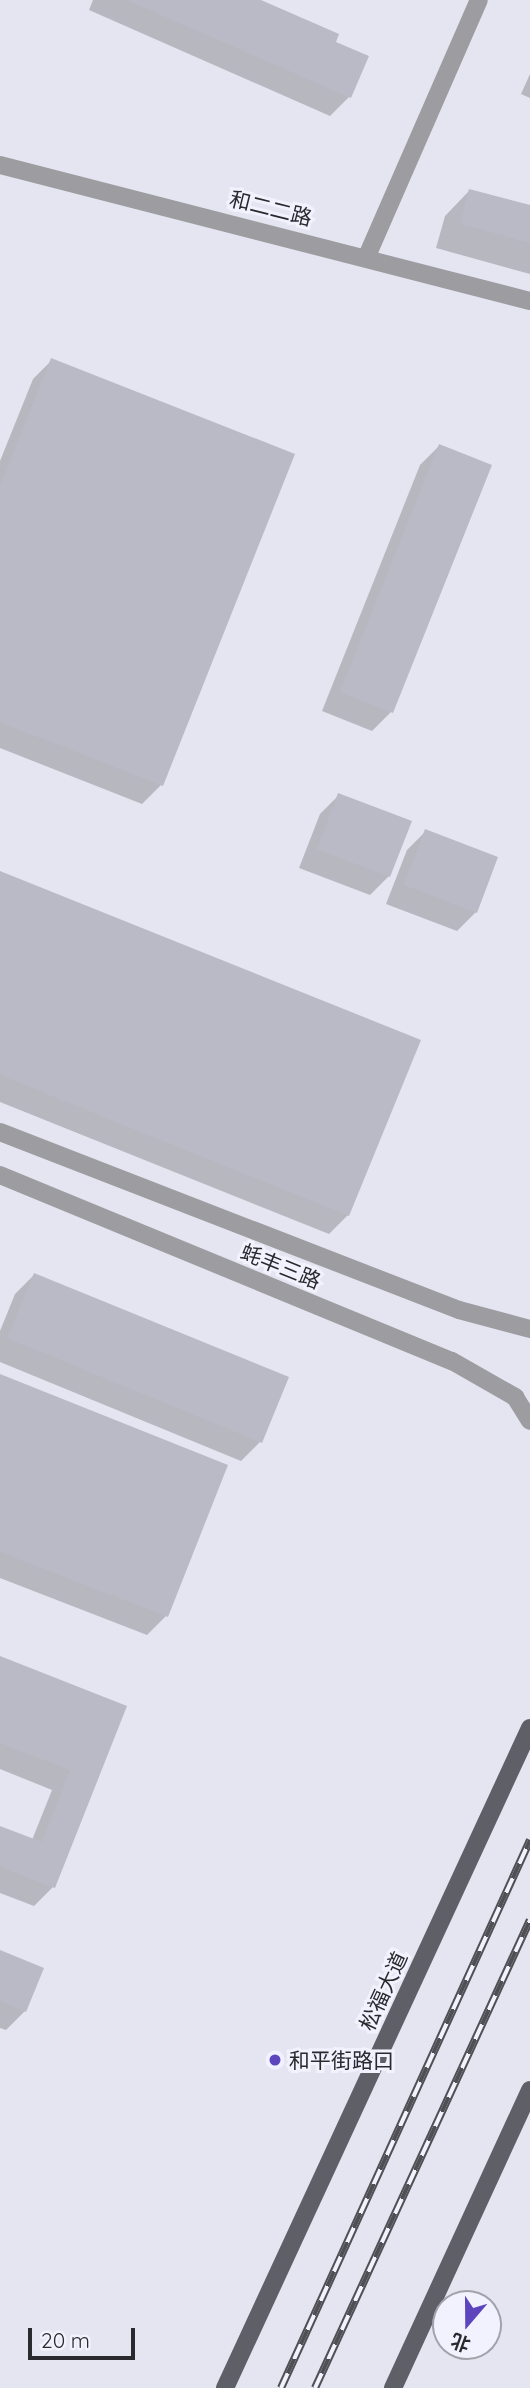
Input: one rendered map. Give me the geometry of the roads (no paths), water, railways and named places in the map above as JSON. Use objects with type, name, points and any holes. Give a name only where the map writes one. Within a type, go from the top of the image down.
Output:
[{"type":"main road","name":"松福大道","points":[[225,2388],[530,1728]]},
{"type":"main road","points":[[393,2388],[530,2090]]},
{"type":"street","points":[[367,256],[479,0]]},
{"type":"street","name":"和二二路","points":[[0,164],[367,256],[530,301]]},
{"type":"street","name":"蚝丰三路","points":[[0,1132],[459,1310],[530,1329]]},
{"type":"street","name":"蚝丰三路","points":[[0,1175],[452,1361],[515,1397],[530,1420]]},
{"type":"railway","points":[[281,2388],[530,1840]]},
{"type":"railway","points":[[315,2388],[530,1920]]},
{"type":"place","name":"和平街路口","points":[[275,2060]]}]
